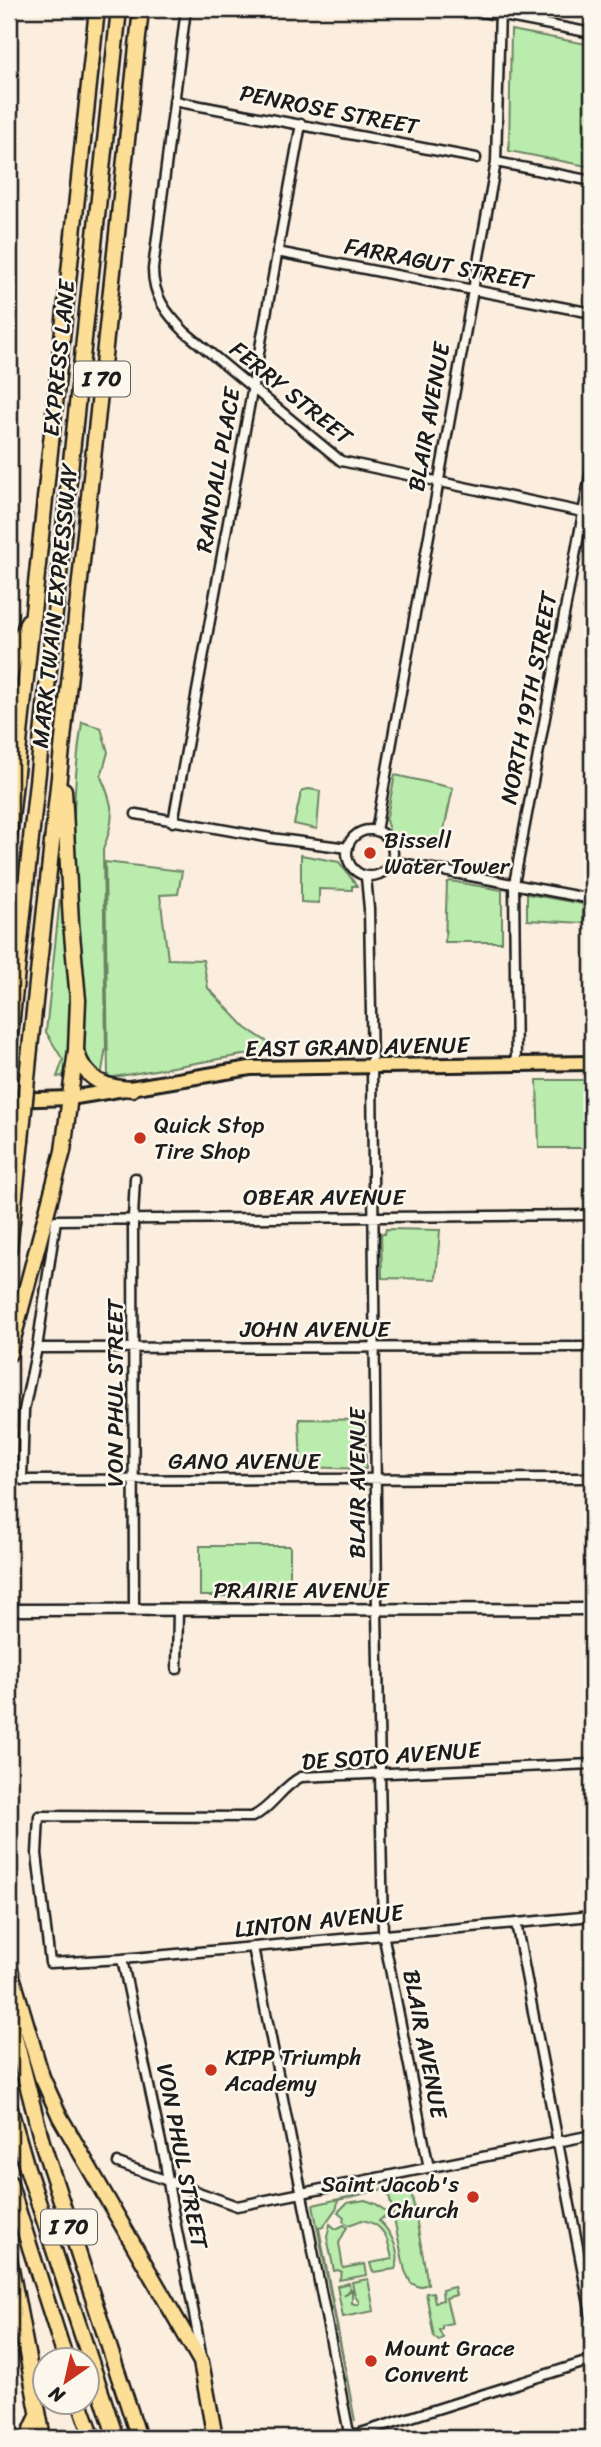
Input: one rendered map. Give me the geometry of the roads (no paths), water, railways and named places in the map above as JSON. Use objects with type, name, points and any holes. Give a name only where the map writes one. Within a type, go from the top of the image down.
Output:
[{"type":"highway","name":"MARK TWAIN EXPRESSWAY","points":[[9,838],[97,9]]},
{"type":"highway","name":"EXPRESS LANE","points":[[9,1046],[119,9]]},
{"type":"highway","name":"MARK TWAIN EXPRESSWAY","points":[[9,1249],[141,9]]},
{"type":"highway","points":[[9,679],[17,646],[33,610]]},
{"type":"highway","points":[[9,1354],[58,1174],[76,1050],[78,1000],[62,749]]},
{"type":"highway","points":[[76,1050],[85,1070],[94,1079],[106,1085],[132,1089]]},
{"type":"highway","points":[[9,1966],[42,2077],[60,2117],[201,2361],[215,2438]]},
{"type":"highway","name":"I 70","points":[[9,2014],[42,2142],[139,2438]]},
{"type":"highway","points":[[9,2106],[116,2438]]},
{"type":"highway","name":"I 70","points":[[9,2182],[62,2346]]},
{"type":"highway","points":[[9,2258],[37,2418],[43,2438]]},
{"type":"highway","points":[[85,2416],[93,2438]]},
{"type":"highway","points":[[28,2438],[37,2418]]},
{"type":"main road","name":"EAST GRAND AVENUE","points":[[9,1100],[70,1098],[250,1068],[589,1065]]},
{"type":"street","points":[[174,101],[186,9]]},
{"type":"street","points":[[466,9],[500,12],[592,33]]},
{"type":"street","name":"BLAIR AVENUE","points":[[376,831],[496,162],[500,12]]},
{"type":"street","name":"PENROSE STREET","points":[[174,101],[476,158]]},
{"type":"street","name":"FERRY STREET","points":[[174,101],[153,269],[155,293],[168,314],[185,332],[341,461],[588,514]]},
{"type":"street","name":"RANDALL PLACE","points":[[173,822],[300,124]]},
{"type":"street","points":[[496,162],[592,181]]},
{"type":"street","name":"FARRAGUT STREET","points":[[277,252],[592,313]]},
{"type":"street","name":"NORTH 19TH STREET","points":[[516,1066],[514,884],[588,514],[592,465]]},
{"type":"street","points":[[136,814],[348,848],[358,834],[363,831],[376,831],[390,842],[391,861],[382,872],[366,877]]},
{"type":"street","name":"BLAIR AVENUE","points":[[348,848],[350,864],[366,877],[369,909],[383,1933],[429,2168]]},
{"type":"street","points":[[391,861],[592,899]]},
{"type":"street","name":"VON PHUL STREET","points":[[134,1609],[135,1178]]},
{"type":"street","name":"OBEAR AVENUE","points":[[37,1348],[56,1220],[592,1215]]},
{"type":"street","name":"JOHN AVENUE","points":[[37,1348],[592,1347]]},
{"type":"street","name":"GANO AVENUE","points":[[37,1348],[24,1410],[22,1480],[592,1478]]},
{"type":"street","points":[[177,1669],[178,1609]]},
{"type":"street","name":"PRAIRIE AVENUE","points":[[9,1610],[592,1609]]},
{"type":"street","name":"DE SOTO AVENUE","points":[[50,1963],[37,1854],[39,1816],[252,1818],[261,1813],[290,1782],[301,1777],[592,1764]]},
{"type":"street","name":"LINTON AVENUE","points":[[50,1963],[122,1959],[383,1933],[592,1916]]},
{"type":"street","points":[[516,1923],[592,2320]]},
{"type":"street","points":[[253,1947],[349,2438],[592,2360]]},
{"type":"street","name":"VON PHUL STREET","points":[[122,1959],[195,2314],[201,2361]]},
{"type":"street","points":[[118,2163],[237,2206],[592,2135]]},
{"type":"place","name":"Bissell Water Tower","points":[[370,853]]},
{"type":"place","name":"Quick Stop Tire Shop","points":[[140,1138]]},
{"type":"place","name":"KIPP Triumph Academy","points":[[211,2070]]},
{"type":"place","name":"Saint Jacob's Church","points":[[473,2197]]},
{"type":"place","name":"Mount Grace Convent","points":[[371,2361]]}]
